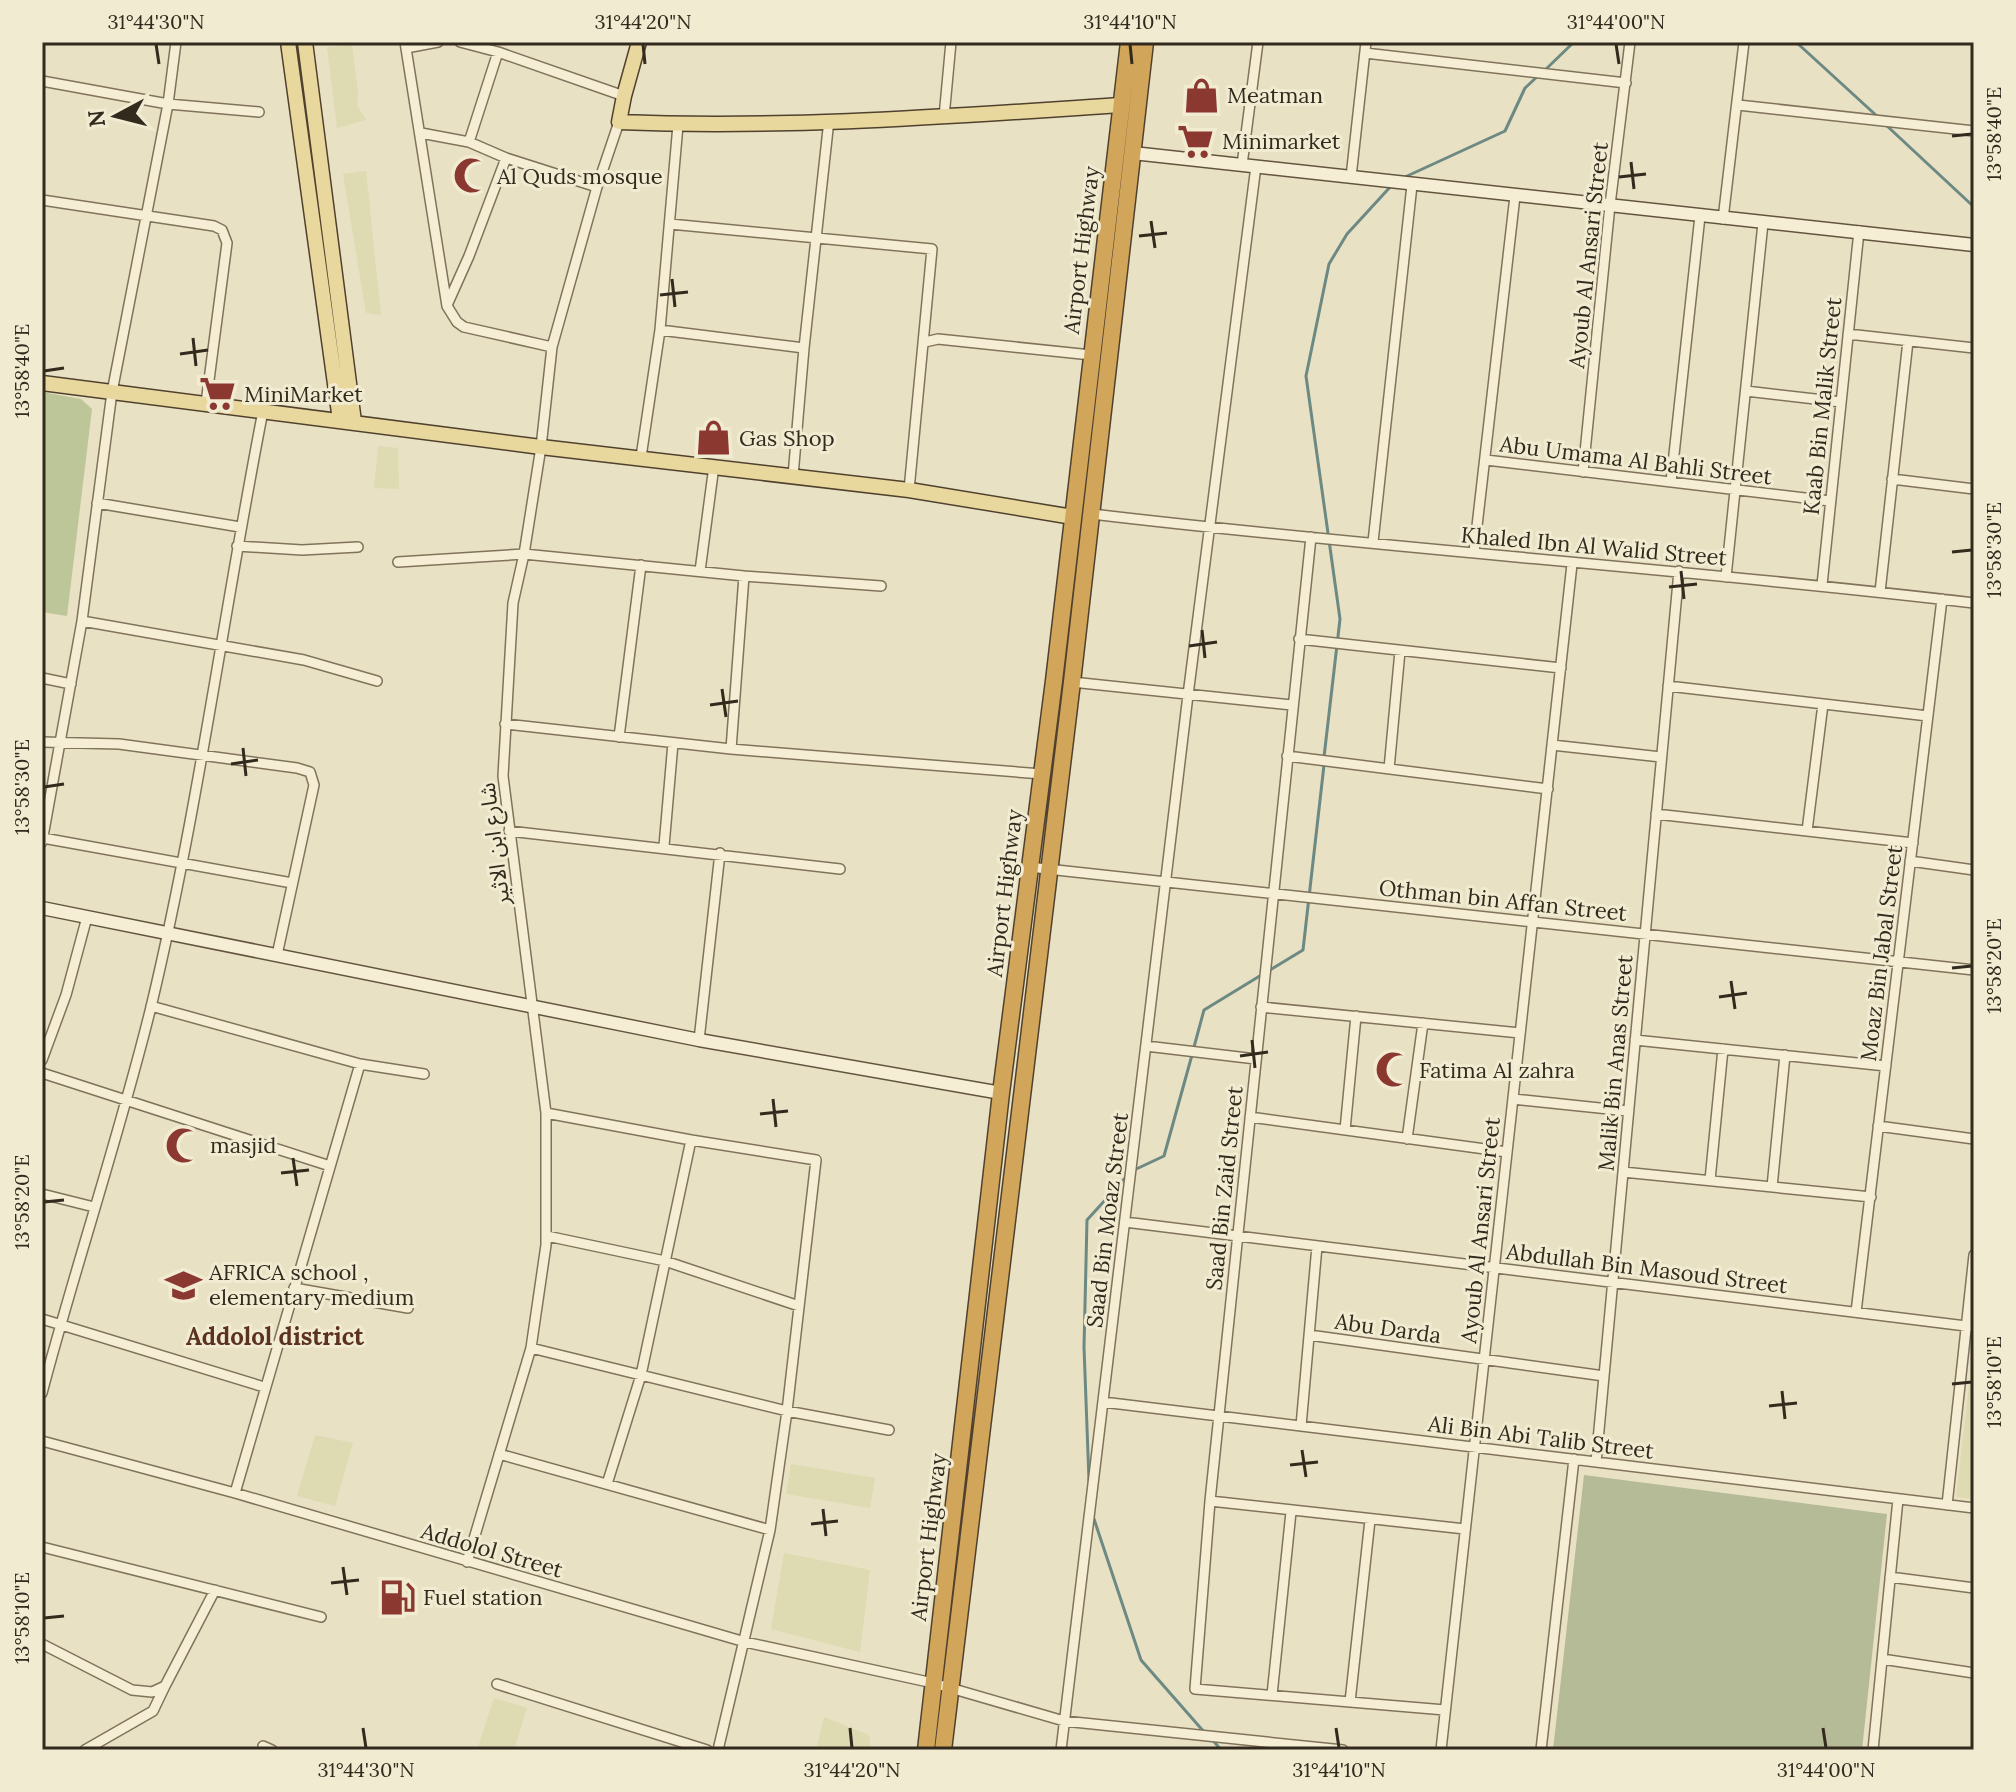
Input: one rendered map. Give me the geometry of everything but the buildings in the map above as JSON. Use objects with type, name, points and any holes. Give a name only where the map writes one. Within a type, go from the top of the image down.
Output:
[{"type":"highway","name":"Airport Highway","points":[[926,1750],[941,1686],[1050,869],[1133,153],[1121,105],[1129,42]]},
{"type":"highway","name":"Airport Highway","points":[[943,1750],[941,1686],[1001,1093],[1091,355],[1126,131],[1145,42]]},
{"type":"highway","points":[[1085,505],[1091,517],[1073,517],[1085,505]]},
{"type":"main road","points":[[288,42],[347,421]]},
{"type":"main road","points":[[305,42],[347,421]]},
{"type":"main road","points":[[639,42],[619,122],[678,125],[944,117],[1121,105]]},
{"type":"main road","points":[[1133,153],[1974,245]]},
{"type":"main road","points":[[42,383],[909,490],[1073,517]]},
{"type":"main road","points":[[42,908],[699,1040],[1001,1093]]},
{"type":"street","points":[[176,42],[168,104],[112,392],[82,621],[42,840],[292,883]]},
{"type":"street","points":[[438,42],[406,45],[447,306],[464,327],[552,347]]},
{"type":"street","points":[[460,42],[624,96]]},
{"type":"street","points":[[944,117],[951,42]]},
{"type":"street","points":[[1242,165],[1258,42]]},
{"type":"street","points":[[1351,177],[1366,42]]},
{"type":"street","name":"Ayoub Al Ansari Street","points":[[1583,472],[1630,42]]},
{"type":"street","points":[[1723,219],[1744,42]]},
{"type":"street","points":[[469,142],[498,52]]},
{"type":"street","points":[[1365,53],[1626,83]]},
{"type":"street","points":[[42,81],[168,104],[259,112]]},
{"type":"street","points":[[1738,105],[1974,131]]},
{"type":"street","points":[[793,476],[829,120]]},
{"type":"street","name":"شارع ابن الاثير","points":[[467,1562],[531,1348],[547,1236],[546,1113],[503,776],[513,603],[541,447],[552,347],[597,187],[619,122]]},
{"type":"street","points":[[641,457],[660,330],[678,125]]},
{"type":"street","points":[[421,133],[469,142],[506,158],[597,187]]},
{"type":"street","points":[[447,306],[506,158]]},
{"type":"street","name":"Saad Bin Moaz Street","points":[[1061,1750],[1188,695],[1256,166]]},
{"type":"street","points":[[1373,542],[1412,185]]},
{"type":"street","points":[[1474,552],[1515,196]]},
{"type":"street","points":[[42,200],[214,226],[225,234],[227,243],[206,403]]},
{"type":"street","points":[[1671,482],[1700,216]]},
{"type":"street","points":[[1726,577],[1763,223]]},
{"type":"street","points":[[670,224],[932,249],[909,490]]},
{"type":"street","name":"Kaab Bin Malik Street","points":[[1822,585],[1859,231]]},
{"type":"street","points":[[660,330],[804,348]]},
{"type":"street","points":[[1848,334],[1974,348]]},
{"type":"street","points":[[925,342],[938,339],[1091,355]]},
{"type":"street","points":[[1880,592],[1908,341]]},
{"type":"street","points":[[1746,391],[1841,402]]},
{"type":"street","points":[[42,1393],[151,1006],[203,755],[240,527],[263,411]]},
{"type":"street","name":"Abu Umama Al Bahli Street","points":[[1486,460],[1830,501]]},
{"type":"street","points":[[700,571],[714,466]]},
{"type":"street","points":[[1892,479],[1974,489]]},
{"type":"street","points":[[97,503],[240,527]]},
{"type":"street","name":"Khaled Ibn Al Walid Street","points":[[1091,517],[1373,542],[1572,564],[1679,571],[1974,603]]},
{"type":"street","name":"Saad Bin Zaid Street","points":[[1272,1695],[1195,1689],[1210,1501],[1311,537]]},
{"type":"street","points":[[237,546],[302,550],[358,547]]},
{"type":"street","points":[[398,562],[524,554],[881,586]]},
{"type":"street","name":"Ayoub Al Ansari Street","points":[[1441,1750],[1572,564]]},
{"type":"street","points":[[619,737],[641,565]]},
{"type":"street","name":"Malik Bin Anas Street","points":[[1596,1462],[1679,571]]},
{"type":"street","points":[[731,749],[744,576]]},
{"type":"street","name":"Moaz Bin Jabal Street","points":[[1856,1312],[1942,599]]},
{"type":"street","points":[[82,621],[304,660],[377,681]]},
{"type":"street","points":[[1299,639],[1561,668]]},
{"type":"street","points":[[1389,769],[1400,651]]},
{"type":"street","points":[[42,678],[71,684]]},
{"type":"street","points":[[1072,682],[1292,705]]},
{"type":"street","points":[[1668,686],[1928,716]]},
{"type":"street","points":[[1807,831],[1823,704]]},
{"type":"street","points":[[505,724],[731,749],[1042,774]]},
{"type":"street","points":[[42,742],[119,744],[310,772],[314,785],[277,955]]},
{"type":"street","points":[[664,846],[673,743]]},
{"type":"street","points":[[1552,745],[1661,757]]},
{"type":"street","points":[[1287,756],[1548,789]]},
{"type":"street","points":[[1656,814],[1913,843]]},
{"type":"street","points":[[509,831],[664,846],[840,869]]},
{"type":"street","points":[[699,1040],[720,853]]},
{"type":"street","points":[[1910,861],[1974,870]]},
{"type":"street","name":"Othman bin Affan Street","points":[[1029,867],[1974,970]]},
{"type":"street","points":[[42,1060],[66,995],[87,917]]},
{"type":"street","points":[[151,1006],[360,1064],[424,1074]]},
{"type":"street","points":[[1261,1007],[1520,1033]]},
{"type":"street","points":[[1345,1130],[1356,1016]]},
{"type":"street","points":[[1407,1139],[1423,1023]]},
{"type":"street","points":[[1635,1040],[1886,1066]]},
{"type":"street","points":[[1146,1046],[1256,1059]]},
{"type":"street","points":[[1710,1180],[1723,1049]]},
{"type":"street","points":[[1772,1187],[1785,1055]]},
{"type":"street","points":[[235,1493],[360,1064]]},
{"type":"street","points":[[42,1073],[330,1166]]},
{"type":"street","points":[[1513,1099],[1628,1111]]},
{"type":"street","points":[[546,1113],[816,1160],[770,1530],[718,1750]]},
{"type":"street","points":[[1250,1117],[1507,1152]]},
{"type":"street","points":[[1878,1126],[1974,1139]]},
{"type":"street","points":[[607,1484],[641,1375],[691,1140]]},
{"type":"street","points":[[1623,1172],[1871,1197]]},
{"type":"street","points":[[42,1194],[94,1207]]},
{"type":"street","name":"Abdullah Bin Masoud Street","points":[[1125,1222],[1970,1326]]},
{"type":"street","points":[[547,1236],[665,1261],[799,1306]]},
{"type":"street","points":[[1301,1426],[1317,1246]]},
{"type":"street","points":[[1947,1505],[1970,1326],[1974,1255]]},
{"type":"street","points":[[294,1288],[408,1308]]},
{"type":"street","points":[[42,1319],[264,1387]]},
{"type":"street","name":"Abu Darda","points":[[1309,1335],[1604,1376]]},
{"type":"street","points":[[531,1348],[787,1411],[889,1430]]},
{"type":"street","name":"Ali Bin Abi Talib Street","points":[[1103,1402],[1974,1508]]},
{"type":"street","name":"Addolol Street","points":[[42,1441],[235,1493],[745,1642],[941,1686],[1064,1721],[1343,1750]]},
{"type":"street","points":[[499,1454],[770,1530]]},
{"type":"street","points":[[1541,1750],[1574,1459]]},
{"type":"street","points":[[1874,1750],[1898,1499]]},
{"type":"street","points":[[1210,1501],[1465,1529]]},
{"type":"street","points":[[1291,1512],[1272,1695],[1445,1710]]},
{"type":"street","points":[[1350,1702],[1370,1520]]},
{"type":"street","points":[[42,1547],[321,1617]]},
{"type":"street","points":[[1890,1577],[1974,1588]]},
{"type":"street","points":[[85,1750],[153,1711],[215,1590]]},
{"type":"street","points":[[42,1644],[132,1690],[152,1692],[165,1686]]},
{"type":"street","points":[[1882,1659],[1974,1673]]},
{"type":"street","points":[[497,1684],[707,1750]]},
{"type":"shaded area","points":[[352,45],[357,105],[366,120],[337,128],[327,47]]},
{"type":"shaded area","points":[[366,171],[381,315],[366,313],[343,174]]},
{"type":"shaded area","points":[[378,446],[398,448],[399,489],[374,488]]},
{"type":"shaded area","points":[[1974,1344],[1974,1499],[1956,1497]]},
{"type":"shaded area","points":[[315,1435],[353,1443],[335,1506],[297,1496]]},
{"type":"shaded area","points":[[791,1464],[875,1478],[870,1508],[786,1494]]},
{"type":"shaded area","points":[[784,1553],[870,1570],[860,1652],[771,1629]]},
{"type":"shaded area","points":[[494,1698],[527,1708],[514,1750],[477,1750]]},
{"type":"shaded area","points":[[824,1717],[869,1735],[871,1750],[816,1750]]},
{"type":"green space","points":[[42,392],[81,399],[92,409],[67,616],[42,612]]},
{"type":"green space","points":[[1584,1475],[1887,1514],[1862,1750],[1553,1750]]},
{"type":"waterway","points":[[1545,70],[1574,42]]},
{"type":"waterway","points":[[1796,42],[1878,117]]},
{"type":"waterway","points":[[1405,177],[1505,131],[1525,88],[1539,75]]},
{"type":"waterway","points":[[1886,125],[1974,207]]},
{"type":"waterway","points":[[1324,757],[1340,619],[1306,376],[1329,264],[1347,234],[1392,185]]},
{"type":"waterway","points":[[1270,970],[1303,950],[1324,765]]},
{"type":"waterway","points":[[1194,1047],[1204,1010],[1263,974]]},
{"type":"waterway","points":[[1132,1171],[1164,1156],[1192,1055]]},
{"type":"waterway","points":[[1089,1481],[1084,1347],[1087,1220],[1127,1176]]},
{"type":"waterway","points":[[1092,1513],[1141,1660],[1205,1733]]},
{"type":"waterway","points":[[1211,1738],[1221,1750]]},
{"type":"place","name":"Meatman","points":[[1201,95]]},
{"type":"place","name":"Minimarket","points":[[1196,141]]},
{"type":"place","name":"Al Quds mosque","points":[[471,176]]},
{"type":"place","name":"MiniMarket","points":[[218,394]]},
{"type":"place","name":"Gas Shop","points":[[713,438]]},
{"type":"place","name":"Fatima Al zahra","points":[[1393,1070]]},
{"type":"place","name":"masjid","points":[[184,1145]]},
{"type":"place","name":"AFRICA school , elementary medium","points":[[183,1285]]},
{"type":"place","name":"Fuel station","points":[[397,1597]]},
{"type":"district","name":"Addolol district","points":[[275,1337]]}]
